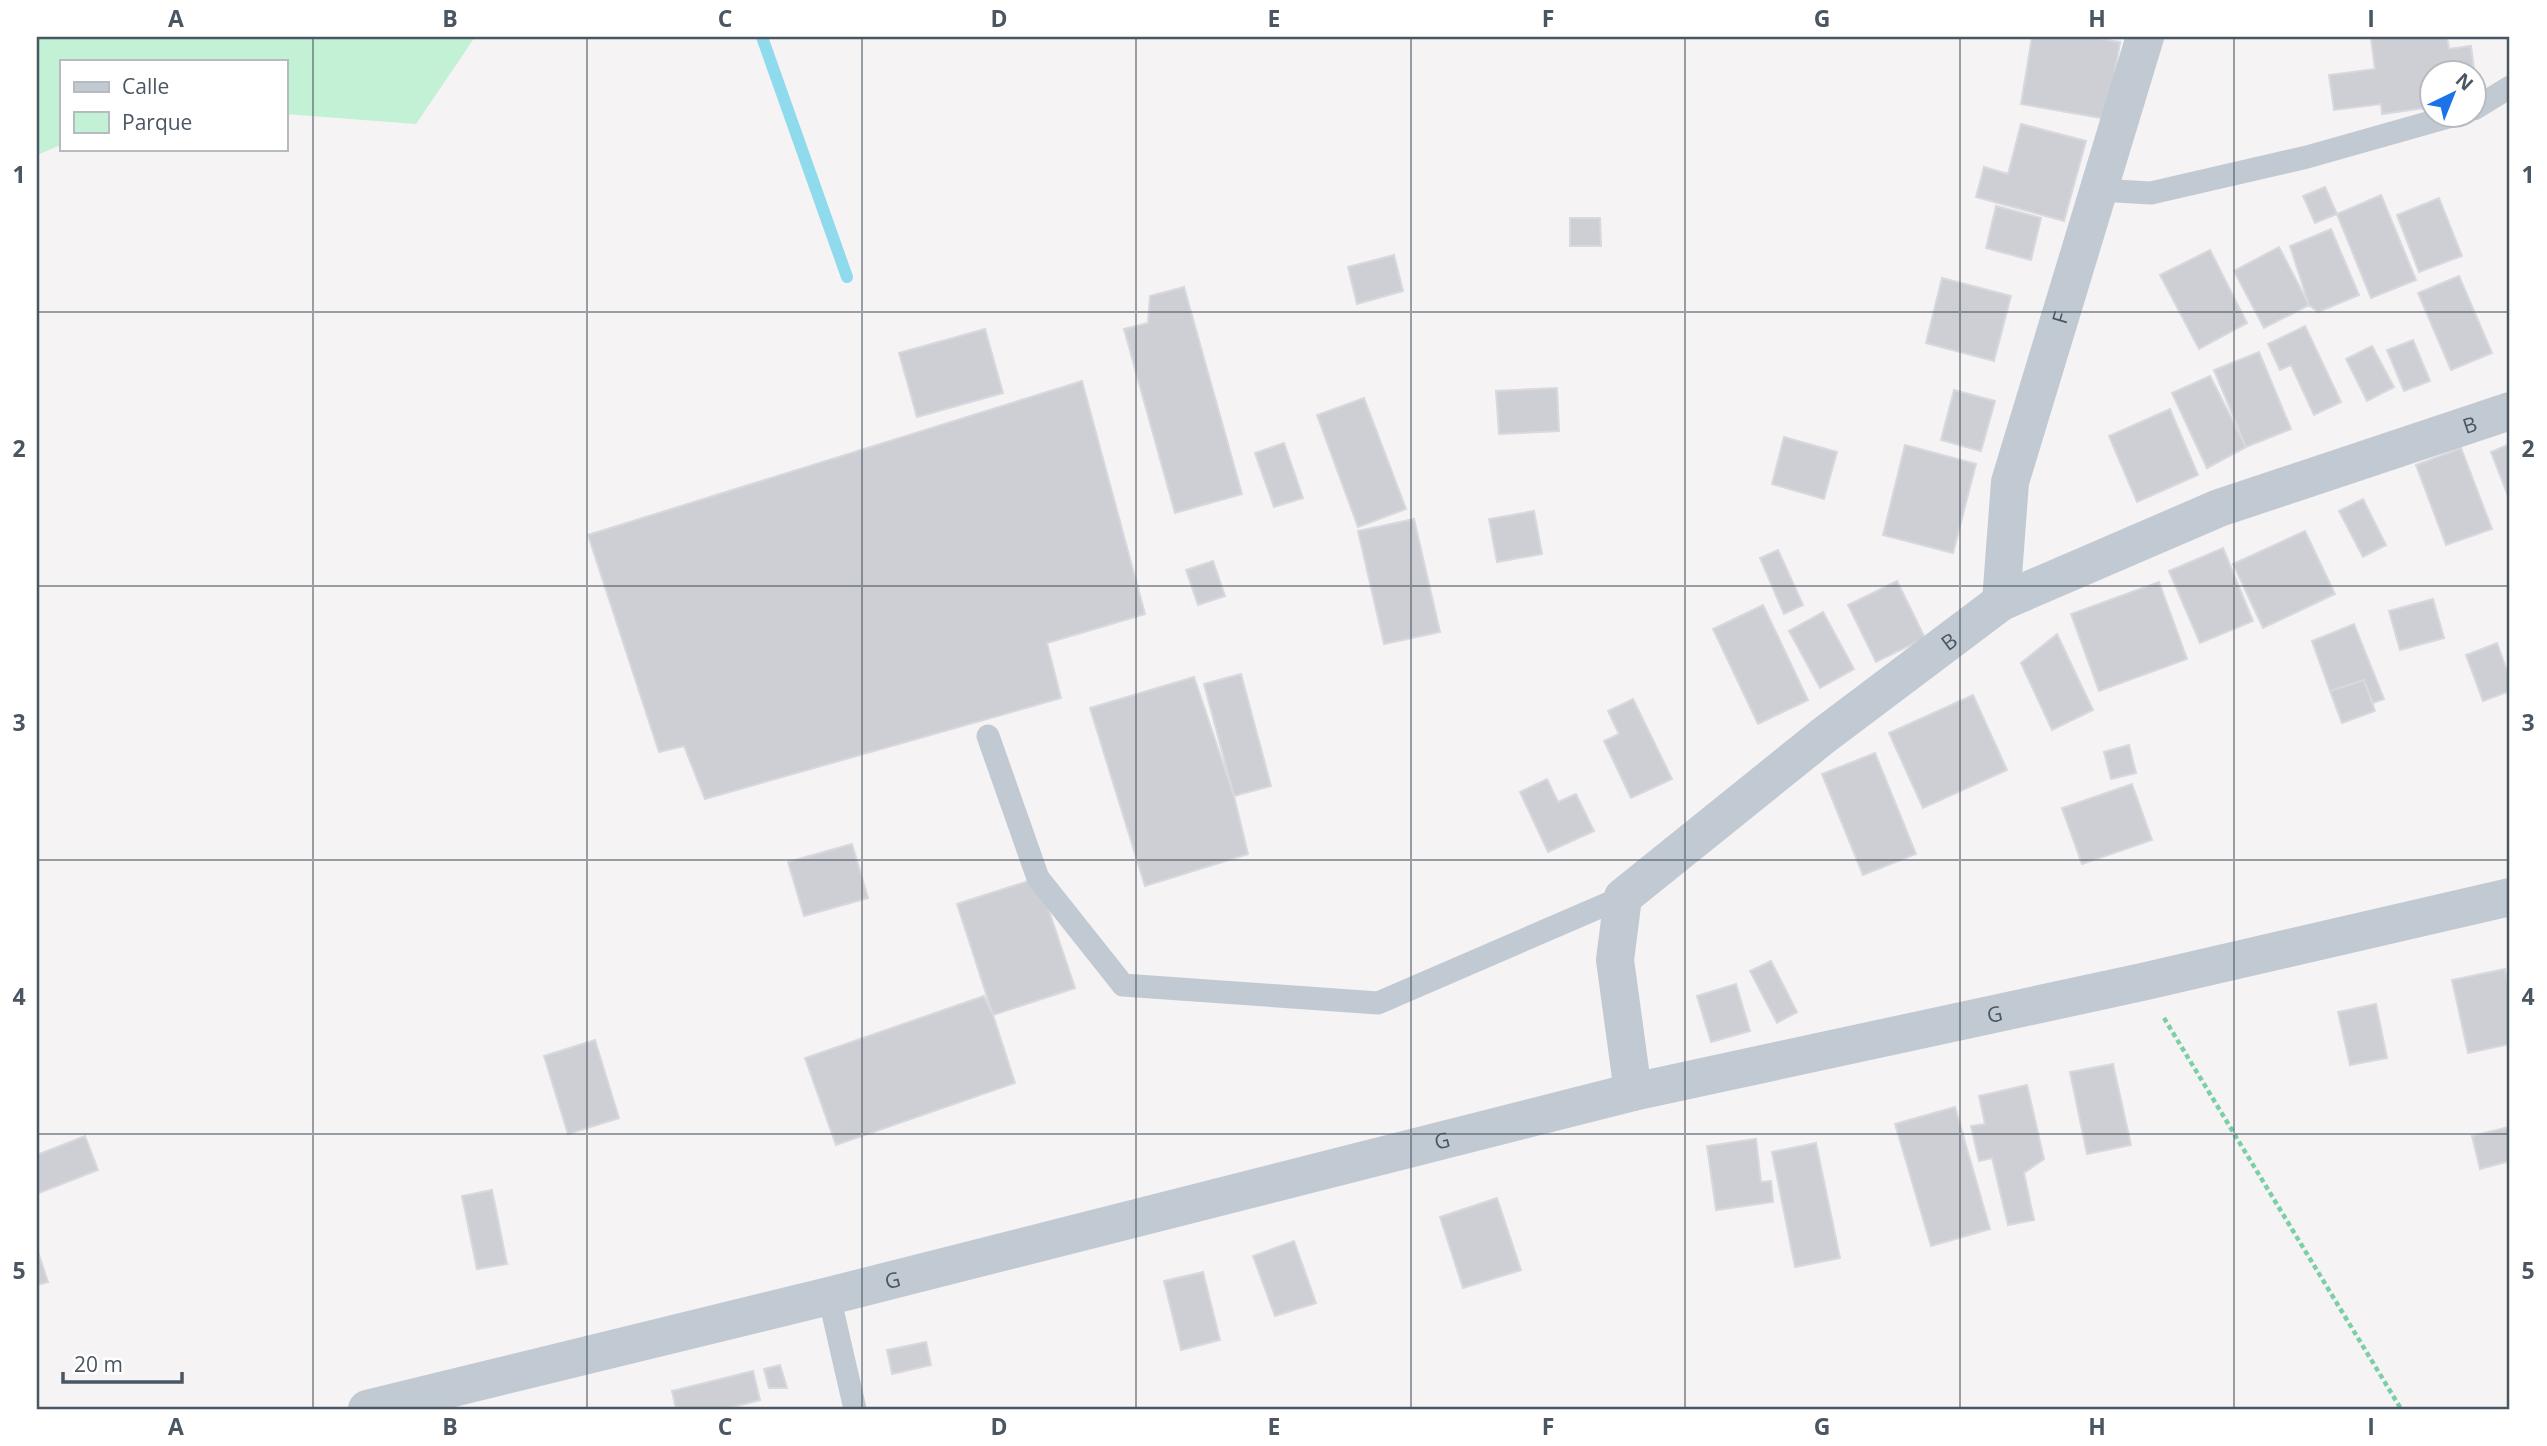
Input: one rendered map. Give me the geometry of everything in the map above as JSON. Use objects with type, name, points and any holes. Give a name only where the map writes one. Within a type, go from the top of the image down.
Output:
[{"type":"street","name":"F","points":[[2001,602],[2010,482],[2144,37]]},
{"type":"street","name":"B","points":[[1623,897],[1822,736],[2001,602],[2218,508],[2510,411]]},
{"type":"street","points":[[1623,897],[1615,960],[1633,1091]]},
{"type":"street","name":"G","points":[[372,1408],[828,1296],[1633,1091],[2142,982],[2510,897]]},
{"type":"lane","points":[[2488,100],[2510,87]]},
{"type":"lane","points":[[2098,190],[2151,193],[2162,191],[2306,157],[2418,126]]},
{"type":"lane","points":[[988,736],[1038,878],[1123,985],[1378,1003],[1623,897]]},
{"type":"lane","points":[[828,1296],[855,1409]]},
{"type":"path","points":[[2142,982],[2401,1409]]},
{"type":"green space","points":[[37,37],[475,37],[416,124],[287,114],[287,60],[60,60],[60,145],[37,155]]},
{"type":"building","points":[[2032,37],[2091,37],[2120,42],[2107,119],[2021,104]]},
{"type":"building","points":[[2447,37],[2449,49],[2471,46],[2473,60],[2418,60],[2418,109],[2382,114],[2381,104],[2334,110],[2329,75],[2375,69],[2371,38]]},
{"type":"building","points":[[2021,124],[2086,141],[2064,221],[1976,197],[1984,167],[2008,174]]},
{"type":"building","points":[[2325,187],[2337,214],[2315,223],[2303,196]]},
{"type":"building","points":[[2381,195],[2416,280],[2371,298],[2337,214]]},
{"type":"building","points":[[2439,198],[2462,256],[2419,272],[2397,215]]},
{"type":"building","points":[[1996,206],[2041,218],[2031,260],[1986,248]]},
{"type":"building","points":[[1570,218],[1600,218],[1601,246],[1570,246]]},
{"type":"building","points":[[2331,229],[2359,295],[2318,312],[2309,305],[2290,246]]},
{"type":"building","points":[[2279,247],[2309,305],[2264,328],[2234,271]]},
{"type":"building","points":[[2210,250],[2247,323],[2199,349],[2160,275]]},
{"type":"building","points":[[1394,255],[1403,291],[1357,304],[1348,267]]},
{"type":"building","points":[[2459,276],[2492,353],[2451,370],[2418,293]]},
{"type":"building","points":[[1942,278],[2011,296],[1994,361],[1926,343]]},
{"type":"building","points":[[1184,287],[1242,494],[1175,513],[1124,329],[1148,323],[1150,296]]},
{"type":"building","points":[[2305,326],[2341,402],[2314,415],[2291,365],[2280,370],[2268,344]]},
{"type":"building","points":[[985,329],[1003,393],[917,417],[899,353]]},
{"type":"building","points":[[2413,340],[2430,381],[2404,391],[2387,350]]},
{"type":"building","points":[[2372,346],[2394,387],[2367,401],[2346,359]]},
{"type":"building","points":[[2259,352],[2291,429],[2246,447],[2214,370]]},
{"type":"building","points":[[2210,376],[2246,447],[2207,468],[2172,393]]},
{"type":"building","points":[[1082,381],[1145,614],[1047,643],[1061,698],[705,799],[684,746],[659,752],[588,535]]},
{"type":"building","points":[[1557,388],[1559,431],[1499,434],[1496,391]]},
{"type":"building","points":[[1954,390],[1995,401],[1981,451],[1941,440]]},
{"type":"building","points":[[1364,398],[1406,509],[1358,527],[1317,415]]},
{"type":"building","points":[[2170,409],[2198,475],[2137,502],[2109,436]]},
{"type":"building","points":[[1784,437],[1837,452],[1824,499],[1772,484]]},
{"type":"building","points":[[1284,443],[1303,498],[1274,507],[1255,453]]},
{"type":"building","points":[[2510,444],[2510,501],[2491,452]]},
{"type":"building","points":[[1905,445],[1976,464],[1953,553],[1883,535]]},
{"type":"building","points":[[2461,448],[2492,529],[2446,545],[2416,465]]},
{"type":"building","points":[[2363,499],[2386,545],[2363,557],[2339,511]]},
{"type":"building","points":[[1534,511],[1542,554],[1497,562],[1489,519]]},
{"type":"building","points":[[1414,519],[1440,632],[1384,644],[1358,531]]},
{"type":"building","points":[[2305,531],[2335,594],[2263,628],[2233,564]]},
{"type":"building","points":[[2223,548],[2253,621],[2200,643],[2169,571]]},
{"type":"building","points":[[1778,550],[1803,605],[1784,614],[1760,558]]},
{"type":"building","points":[[1213,561],[1225,596],[1198,605],[1186,570]]},
{"type":"building","points":[[1897,581],[1925,638],[1876,662],[1848,605]]},
{"type":"building","points":[[2159,582],[2187,659],[2099,691],[2071,614]]},
{"type":"building","points":[[2433,599],[2444,638],[2400,650],[2389,611]]},
{"type":"building","points":[[1763,605],[1808,700],[1758,724],[1713,629]]},
{"type":"building","points":[[1823,612],[1854,669],[1820,688],[1789,631]]},
{"type":"building","points":[[2354,624],[2384,699],[2373,703],[2364,680],[2330,691],[2312,641]]},
{"type":"building","points":[[2057,634],[2093,710],[2052,730],[2021,663]]},
{"type":"building","points":[[2497,643],[2510,679],[2510,691],[2483,701],[2466,655]]},
{"type":"building","points":[[1241,674],[1271,786],[1234,796],[1204,684]]},
{"type":"building","points":[[1194,677],[1234,796],[1248,854],[1145,886],[1090,708]]},
{"type":"building","points":[[2364,680],[2375,711],[2342,723],[2330,691]]},
{"type":"building","points":[[1973,695],[2007,770],[1923,808],[1889,733]]},
{"type":"building","points":[[1633,699],[1672,779],[1631,798],[1604,741],[1619,734],[1608,711]]},
{"type":"building","points":[[2129,745],[2136,773],[2111,779],[2104,752]]},
{"type":"building","points":[[1875,753],[1916,854],[1863,875],[1822,774]]},
{"type":"building","points":[[1547,779],[1558,802],[1576,794],[1594,831],[1548,852],[1520,792]]},
{"type":"building","points":[[2132,784],[2152,840],[2082,864],[2062,808]]},
{"type":"building","points":[[852,844],[868,898],[804,916],[788,862]]},
{"type":"building","points":[[1038,878],[1075,988],[993,1015],[957,904]]},
{"type":"building","points":[[1771,961],[1797,1012],[1777,1023],[1750,971]]},
{"type":"building","points":[[2505,969],[2510,994],[2510,1044],[2468,1053],[2452,980]]},
{"type":"building","points":[[1736,984],[1750,1031],[1711,1042],[1697,996]]},
{"type":"building","points":[[984,996],[993,1015],[1015,1083],[836,1145],[805,1058]]},
{"type":"building","points":[[2376,1004],[2387,1058],[2350,1065],[2338,1012]]},
{"type":"building","points":[[595,1040],[619,1118],[568,1134],[544,1056]]},
{"type":"building","points":[[2113,1064],[2131,1145],[2087,1154],[2070,1072]]},
{"type":"building","points":[[2027,1085],[2044,1159],[2024,1173],[2034,1220],[2008,1225],[1992,1158],[1979,1161],[1971,1126],[1985,1124],[1979,1096]]},
{"type":"building","points":[[1955,1107],[1990,1229],[1931,1246],[1895,1124]]},
{"type":"building","points":[[2509,1127],[2510,1161],[2480,1169],[2472,1136]]},
{"type":"building","points":[[85,1136],[98,1170],[39,1193],[37,1155]]},
{"type":"building","points":[[1756,1139],[1761,1182],[1771,1181],[1773,1202],[1716,1210],[1707,1146]]},
{"type":"building","points":[[1816,1143],[1840,1258],[1795,1267],[1772,1152]]},
{"type":"building","points":[[492,1190],[507,1264],[477,1269],[462,1196]]},
{"type":"building","points":[[1497,1198],[1521,1270],[1463,1288],[1440,1217]]},
{"type":"building","points":[[1294,1241],[1316,1303],[1275,1316],[1253,1256]]},
{"type":"building","points":[[37,1249],[48,1282],[37,1285]]},
{"type":"building","points":[[1203,1272],[1220,1340],[1181,1350],[1164,1281]]},
{"type":"building","points":[[926,1342],[931,1365],[892,1374],[887,1350]]},
{"type":"building","points":[[780,1365],[787,1388],[769,1388],[764,1369]]},
{"type":"building","points":[[753,1371],[760,1400],[725,1409],[676,1409],[672,1391]]},
{"type":"waterway","points":[[762,37],[847,277]]}]
